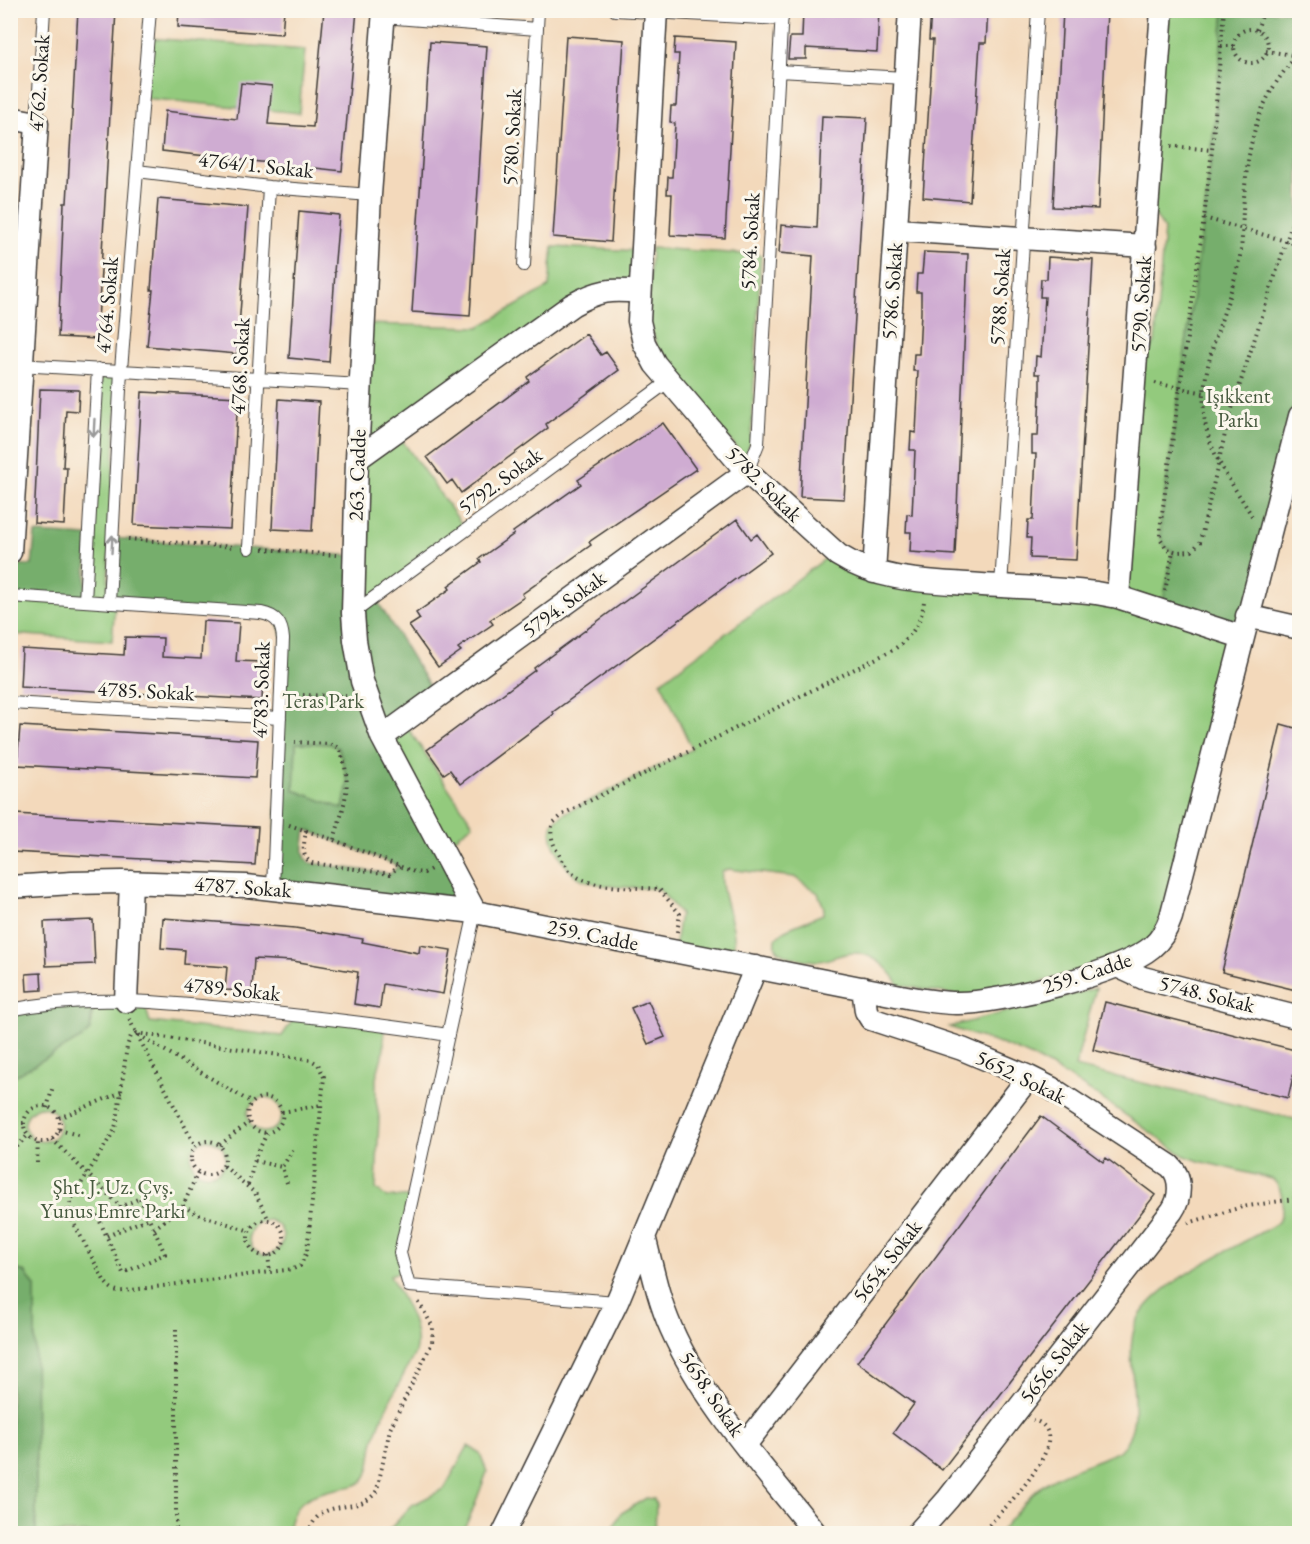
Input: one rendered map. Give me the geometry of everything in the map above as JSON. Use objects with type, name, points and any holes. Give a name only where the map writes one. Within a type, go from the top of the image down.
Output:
[{"type":"street","name":"5786. Sokak","points":[[874,572],[910,10]]},
{"type":"street","name":"5790. Sokak","points":[[1118,597],[1162,10]]},
{"type":"street","name":"5782. Sokak","points":[[656,12],[639,321],[644,343],[655,364],[747,472],[838,555],[852,564],[874,572],[925,581],[1075,591],[1118,597],[1161,611],[1245,627],[1299,628]]},
{"type":"street","name":"263. Cadde","points":[[384,14],[370,195],[357,459],[353,613],[355,640],[365,692],[382,737],[475,912]]},
{"type":"street","points":[[10,118],[37,123]]},
{"type":"street","name":"4762. Sokak","points":[[11,539],[16,365],[37,123]]},
{"type":"street","points":[[896,230],[1145,246]]},
{"type":"street","points":[[357,459],[572,305],[608,290],[640,292]]},
{"type":"street","name":"259. Cadde","points":[[475,912],[921,999],[957,1003],[1027,991],[1117,966],[1142,955],[1161,939],[1167,928],[1299,416]]},
{"type":"street","name":"5794. Sokak","points":[[382,737],[747,472]]},
{"type":"street","name":"4787. Sokak","points":[[10,887],[72,882],[131,882],[273,888],[475,912]]},
{"type":"street","points":[[126,1001],[131,882]]},
{"type":"street","name":"5748. Sokak","points":[[1117,966],[1143,978],[1299,1018]]},
{"type":"street","points":[[503,1533],[617,1302],[756,967]]},
{"type":"street","name":"5652. Sokak","points":[[863,988],[866,1011],[871,1019],[962,1049],[1051,1088],[1170,1166],[1177,1175],[1178,1184]]},
{"type":"street","name":"5654. Sokak","points":[[745,1445],[1029,1077]]},
{"type":"street","name":"5656. Sokak","points":[[917,1533],[948,1499],[1163,1222],[1177,1202],[1178,1184]]},
{"type":"street","name":"5658. Sokak","points":[[644,1236],[658,1290],[672,1330],[698,1378],[745,1445],[816,1533]]},
{"type":"lane","name":"4762. Sokak","points":[[37,123],[44,10]]},
{"type":"lane","name":"4764. Sokak","points":[[109,603],[122,370],[150,10]]},
{"type":"lane","name":"5780. Sokak","points":[[524,265],[538,10]]},
{"type":"lane","points":[[615,10],[782,15]]},
{"type":"lane","name":"5788. Sokak","points":[[1001,586],[1038,10]]},
{"type":"lane","points":[[384,14],[537,29]]},
{"type":"lane","name":"5784. Sokak","points":[[747,472],[758,444],[782,15]]},
{"type":"lane","points":[[779,71],[905,78]]},
{"type":"lane","name":"4764/1. Sokak","points":[[137,171],[270,187],[370,195]]},
{"type":"lane","name":"4768. Sokak","points":[[249,548],[270,187]]},
{"type":"lane","points":[[16,365],[361,385]]},
{"type":"lane","name":"4764. Sokak","points":[[85,601],[98,369]]},
{"type":"lane","name":"5792. Sokak","points":[[353,613],[669,381]]},
{"type":"lane","name":"4783. Sokak","points":[[10,596],[261,613],[273,616],[279,622],[282,629],[281,694],[273,888]]},
{"type":"lane","name":"4785. Sokak","points":[[10,703],[280,718]]},
{"type":"lane","points":[[475,912],[400,1253],[409,1286],[617,1302]]},
{"type":"lane","name":"4789. Sokak","points":[[10,1010],[49,1004],[165,1002],[337,1019],[448,1035]]},
{"type":"path","points":[[1224,10],[1204,218],[1160,538],[1167,549],[1192,550],[1200,542],[1239,384],[1299,199]]},
{"type":"path","points":[[1257,30],[1264,10]]},
{"type":"path","points":[[1251,29],[1257,30],[1265,38],[1266,51],[1257,62],[1246,62],[1237,56],[1234,46],[1241,32],[1251,29]]},
{"type":"path","points":[[1221,46],[1234,46]]},
{"type":"path","points":[[1266,51],[1298,54]]},
{"type":"path","points":[[1267,539],[1208,440],[1204,414],[1205,393],[1213,346],[1239,264],[1250,150],[1256,120],[1270,91],[1298,54]]},
{"type":"path","points":[[1152,144],[1212,150]]},
{"type":"path","points":[[1204,218],[1299,245]]},
{"type":"path","points":[[1135,379],[1205,393]]},
{"type":"path","points":[[1161,611],[1173,551]]},
{"type":"path","points":[[674,951],[680,914],[659,889],[588,882],[574,875],[555,847],[551,834],[553,823],[565,813],[903,643],[921,618],[925,581]]},
{"type":"path","points":[[281,694],[350,696],[365,692]]},
{"type":"path","points":[[279,741],[329,744],[339,748],[347,776],[348,789],[334,840]]},
{"type":"path","points":[[275,825],[295,826],[419,874],[447,860]]},
{"type":"path","points":[[306,830],[304,856],[312,863],[390,874],[399,866]]},
{"type":"path","points":[[126,1001],[127,1012],[136,1033],[195,1146]]},
{"type":"path","points":[[136,1033],[252,1103]]},
{"type":"path","points":[[136,1033],[311,1060],[318,1064],[324,1077],[322,1105],[307,1252],[300,1266],[292,1269],[117,1292],[110,1288],[71,1218],[69,1209],[71,1200],[114,1131],[120,1111],[122,1092],[128,1040],[136,1033]]},
{"type":"path","points":[[47,1108],[53,1086]]},
{"type":"path","points":[[58,1118],[122,1092]]},
{"type":"path","points":[[267,1097],[277,1102],[282,1112],[282,1118],[277,1127],[267,1132],[255,1130],[247,1114],[252,1103],[256,1099],[267,1097]]},
{"type":"path","points":[[282,1112],[322,1105]]},
{"type":"path","points":[[47,1108],[54,1111],[58,1118],[58,1130],[52,1139],[38,1141],[28,1135],[24,1123],[29,1112],[34,1109],[47,1108]]},
{"type":"path","points":[[220,1145],[249,1122]]},
{"type":"path","points":[[10,1124],[24,1123]]},
{"type":"path","points":[[58,1130],[78,1135]]},
{"type":"path","points":[[248,1185],[267,1132]]},
{"type":"path","points":[[13,1151],[28,1135]]},
{"type":"path","points":[[52,1139],[121,1207]]},
{"type":"path","points":[[205,1140],[216,1142],[226,1155],[224,1166],[210,1175],[198,1172],[190,1157],[195,1146],[205,1140]]},
{"type":"path","points":[[37,1163],[38,1141]]},
{"type":"path","points":[[282,1167],[293,1150]]},
{"type":"path","points":[[255,1161],[282,1167]]},
{"type":"path","points":[[224,1166],[248,1185],[269,1220]]},
{"type":"path","points":[[282,1167],[287,1183]]},
{"type":"path","points":[[154,1229],[183,1206],[198,1172]]},
{"type":"path","points":[[140,1198],[165,1254],[123,1273],[98,1217],[121,1207],[140,1198]]},
{"type":"path","points":[[1163,1222],[1193,1223],[1242,1207],[1299,1198]]},
{"type":"path","points":[[183,1206],[197,1214],[250,1231]]},
{"type":"path","points":[[106,1236],[149,1218]]},
{"type":"path","points":[[269,1220],[279,1225],[284,1240],[279,1250],[268,1256],[262,1255],[252,1248],[250,1231],[258,1222],[269,1220]]},
{"type":"path","points":[[268,1256],[270,1272]]},
{"type":"path","points":[[309,1533],[311,1522],[317,1515],[330,1509],[372,1499],[377,1490],[390,1429],[429,1351],[434,1335],[433,1327],[409,1286]]},
{"type":"path","points":[[176,1329],[176,1533]]},
{"type":"path","points":[[981,1533],[1029,1478],[1043,1459],[1049,1446],[1048,1428],[1040,1422],[1012,1416]]},
{"type":"green space","points":[[1162,11],[1224,11],[1204,218],[1161,521],[1173,551],[1162,611],[1242,637],[1152,947],[984,1000],[899,985],[881,964],[863,954],[846,954],[819,961],[795,958],[778,950],[776,938],[787,929],[823,914],[824,908],[818,893],[794,877],[728,869],[722,872],[722,882],[734,936],[731,955],[674,951],[680,914],[659,889],[605,885],[584,880],[573,874],[566,866],[552,839],[553,823],[565,813],[692,749],[661,682],[826,558],[852,564],[1118,597],[1136,369],[1155,342],[1164,229],[1148,204]]},
{"type":"green space","name":"Işıkkent Parkı","points":[[1224,11],[1299,11],[1299,416],[1242,637],[1161,611],[1173,551],[1163,543],[1161,521],[1204,218]]},
{"type":"green space","points":[[148,38],[305,50],[299,113],[143,98]]},
{"type":"green space","points":[[553,247],[642,251],[640,292],[608,290],[396,432],[466,530],[353,613],[364,324],[479,327],[549,287]]},
{"type":"green space","points":[[651,248],[761,255],[751,441],[745,457],[662,361],[648,319]]},
{"type":"green space","points":[[100,373],[118,373],[107,599],[88,598]]},
{"type":"green space","points":[[35,533],[88,536],[85,601],[11,596],[10,564],[32,565]]},
{"type":"green space","name":"Teras Park","points":[[113,538],[354,556],[353,612],[375,597],[436,697],[382,737],[475,912],[273,888],[283,639],[276,619],[109,603]],"holes":[[[296,743],[329,744],[339,748],[348,782],[343,809],[294,790]],[[307,830],[398,866],[390,874],[311,863],[304,853]]]},
{"type":"green space","points":[[10,596],[115,603],[112,641],[11,634]]},
{"type":"green space","points":[[403,721],[473,824],[441,849],[382,737]]},
{"type":"green space","points":[[296,742],[329,744],[339,748],[348,782],[343,809],[294,790]]},
{"type":"green space","points":[[1096,988],[1075,1067],[1299,1120],[1299,1533],[999,1533],[1028,1499],[1049,1481],[1120,1450],[1129,1436],[1134,1420],[1131,1346],[1134,1329],[1141,1314],[1152,1300],[1184,1275],[1276,1224],[1281,1214],[1281,1194],[1272,1179],[1183,1155],[1059,1071],[1006,1046],[949,1027]]},
{"type":"green space","name":"Şht. J. Uz. Çvş. Yunus Emre Parkı","points":[[93,1001],[144,1002],[150,1022],[282,1036],[296,1015],[384,1026],[384,1049],[376,1078],[379,1117],[376,1189],[386,1197],[413,1197],[400,1253],[405,1270],[390,1275],[413,1323],[416,1333],[415,1353],[379,1426],[373,1442],[370,1466],[363,1481],[353,1486],[321,1492],[305,1500],[293,1513],[288,1533],[36,1533],[35,1287],[25,1272],[11,1268],[10,1078],[82,1038],[92,1023]],"holes":[[[267,1097],[279,1106],[281,1118],[275,1128],[261,1132],[251,1125],[247,1114],[254,1102]],[[39,1107],[49,1109],[56,1114],[59,1121],[56,1135],[42,1141],[32,1139],[25,1129],[25,1121],[32,1111]],[[205,1140],[215,1142],[222,1147],[225,1154],[222,1168],[208,1174],[198,1172],[194,1168],[191,1154]],[[269,1220],[281,1229],[283,1241],[276,1251],[262,1255],[252,1248],[249,1237],[253,1227]]]},
{"type":"green space","points":[[93,1001],[90,1031],[82,1038],[11,1078],[11,1010]]},
{"type":"green space","points":[[10,1268],[25,1272],[35,1287],[36,1533],[11,1533]]},
{"type":"green space","points":[[468,1446],[480,1453],[487,1472],[470,1517],[461,1533],[386,1533],[412,1505],[444,1489]]},
{"type":"green space","points":[[646,1498],[654,1499],[656,1505],[655,1533],[611,1533],[620,1514]]},
{"type":"building","points":[[78,10],[116,10],[97,339],[58,337],[64,203],[67,203]]},
{"type":"building","points":[[179,10],[284,10],[282,34],[178,27]]},
{"type":"building","points":[[324,10],[357,10],[342,171],[162,151],[165,111],[237,119],[241,83],[272,86],[268,124],[313,127]]},
{"type":"building","points":[[803,10],[879,10],[877,52],[806,48],[806,59],[788,59],[790,37],[802,37]]},
{"type":"building","points":[[931,10],[988,10],[986,43],[980,43],[970,201],[923,197],[933,40],[929,40]]},
{"type":"building","points":[[1063,10],[1107,10],[1098,209],[1053,207]]},
{"type":"building","points":[[566,36],[624,40],[611,242],[553,237]]},
{"type":"building","points":[[675,38],[736,42],[725,238],[670,235],[672,194],[667,194],[668,177],[672,177],[675,123],[670,122],[671,106],[676,106],[679,54],[674,54]]},
{"type":"building","points":[[430,42],[487,46],[470,316],[412,312]]},
{"type":"building","points":[[822,116],[867,118],[844,499],[800,497],[813,256],[779,253],[781,225],[817,228]]},
{"type":"building","points":[[158,199],[248,207],[237,354],[147,346],[153,290],[151,290]]},
{"type":"building","points":[[299,211],[339,215],[329,362],[289,358]]},
{"type":"building","points":[[924,252],[968,254],[955,555],[910,552],[911,532],[906,532],[907,514],[912,515],[915,450],[910,450],[911,432],[916,433],[918,392],[918,371],[913,371],[914,354],[919,354],[921,312],[921,292],[916,292],[917,274],[922,274]]},
{"type":"building","points":[[1048,257],[1093,260],[1076,560],[1030,558],[1031,538],[1027,538],[1028,520],[1033,520],[1036,454],[1032,454],[1032,436],[1038,436],[1040,374],[1035,374],[1036,356],[1041,357],[1045,297],[1040,297],[1041,279],[1047,279]]},
{"type":"building","points":[[586,334],[601,355],[606,352],[619,370],[546,424],[548,428],[461,493],[452,480],[447,484],[427,457],[529,381],[527,377]]},
{"type":"building","points":[[40,389],[79,390],[78,411],[66,410],[63,467],[67,467],[64,525],[34,523]]},
{"type":"building","points":[[142,392],[238,397],[230,529],[134,525]]},
{"type":"building","points":[[279,399],[319,402],[312,531],[272,529]]},
{"type":"building","points":[[663,423],[696,469],[589,542],[591,545],[522,594],[524,597],[490,620],[493,624],[458,648],[461,651],[438,667],[409,626],[420,619],[416,613],[450,589],[448,586],[481,562],[479,559],[514,534],[513,532],[581,484],[578,480]]},
{"type":"building","points":[[737,519],[751,539],[757,534],[771,553],[553,712],[554,714],[460,784],[450,770],[444,774],[427,750],[535,670],[534,668]]},
{"type":"building","points":[[203,621],[239,623],[236,661],[264,662],[262,700],[20,687],[22,649],[124,655],[125,637],[163,638],[162,657],[201,659]]},
{"type":"building","points":[[1281,724],[1299,729],[1299,975],[1296,990],[1222,972]]},
{"type":"building","points":[[20,726],[258,740],[255,778],[17,765]]},
{"type":"building","points":[[14,814],[258,827],[255,865],[12,852]]},
{"type":"building","points":[[163,918],[295,928],[363,939],[362,942],[419,953],[420,945],[451,950],[443,994],[383,984],[380,1008],[354,1004],[358,972],[293,961],[254,959],[252,991],[225,990],[227,967],[184,964],[185,950],[161,948]]},
{"type":"building","points":[[93,920],[95,964],[46,966],[44,922]]},
{"type":"building","points":[[41,973],[42,990],[27,991],[26,974]]},
{"type":"building","points":[[648,1001],[665,1037],[648,1044],[631,1008]]},
{"type":"building","points":[[1105,1002],[1299,1051],[1288,1098],[1093,1050]]},
{"type":"building","points":[[1041,1116],[1103,1162],[1106,1158],[1155,1195],[942,1470],[893,1433],[914,1404],[857,1362]]}]
